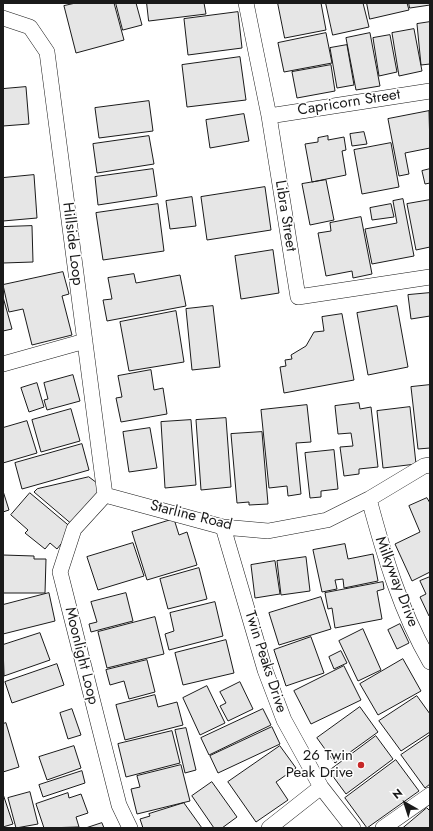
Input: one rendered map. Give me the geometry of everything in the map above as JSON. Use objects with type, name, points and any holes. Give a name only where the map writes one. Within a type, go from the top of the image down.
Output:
[{"type":"street","name":"Libra Street","points":[[246,3],[269,116],[298,297],[430,277]]},
{"type":"street","name":"Hillside Loop","points":[[3,18],[30,27],[48,52],[106,495]]},
{"type":"street","name":"Capricorn Street","points":[[269,116],[430,91]]},
{"type":"street","points":[[3,364],[85,341]]},
{"type":"street","name":"Starline Road","points":[[106,495],[223,527],[268,531],[327,520],[369,499],[424,466],[430,465]]},
{"type":"street","name":"Moonlight Loop","points":[[106,495],[74,529],[60,572],[119,805],[130,828]]},
{"type":"street","name":"Milkyway Drive","points":[[369,499],[384,554],[403,607],[430,662]]},
{"type":"street","name":"Twin Peaks Drive","points":[[223,527],[265,670],[284,720],[321,787],[353,828]]},
{"type":"street","points":[[269,828],[321,787]]},
{"type":"street","points":[[383,828],[430,794]]},
{"type":"building","points":[[76,3],[114,3],[124,40],[76,53],[64,6]]},
{"type":"building","points":[[116,3],[136,3],[142,25],[123,30]]},
{"type":"building","points":[[147,3],[204,3],[206,14],[149,21]]},
{"type":"building","points":[[278,3],[321,3],[326,30],[285,38]]},
{"type":"building","points":[[326,3],[363,3],[369,27],[333,35]]},
{"type":"building","points":[[367,3],[407,3],[409,10],[370,19]]},
{"type":"building","points":[[409,3],[430,3],[430,5],[410,8]]},
{"type":"building","points":[[238,12],[242,48],[188,55],[184,19]]},
{"type":"building","points":[[430,22],[430,64],[421,65],[417,24]]},
{"type":"building","points":[[414,29],[422,71],[399,76],[392,33]]},
{"type":"building","points":[[326,33],[332,63],[284,72],[278,43]]},
{"type":"building","points":[[370,33],[380,86],[356,90],[346,38]]},
{"type":"building","points":[[390,35],[397,72],[379,76],[373,38]]},
{"type":"building","points":[[347,45],[354,85],[337,88],[330,48]]},
{"type":"building","points":[[240,57],[246,100],[187,107],[182,65]]},
{"type":"building","points":[[331,65],[335,91],[297,98],[292,72]]},
{"type":"building","points":[[26,87],[29,124],[3,126],[3,89]]},
{"type":"building","points":[[149,101],[153,131],[99,138],[95,108]]},
{"type":"building","points":[[429,111],[430,148],[405,153],[409,174],[399,176],[388,119]]},
{"type":"building","points":[[244,114],[249,141],[210,148],[206,120]]},
{"type":"building","points":[[364,132],[367,144],[352,146],[350,134]]},
{"type":"building","points":[[149,136],[154,164],[97,173],[93,144]]},
{"type":"building","points":[[328,136],[328,140],[344,137],[346,150],[342,151],[346,175],[312,182],[305,144],[318,142],[318,138]]},
{"type":"building","points":[[391,143],[399,187],[362,194],[354,150]]},
{"type":"building","points":[[153,169],[157,196],[98,205],[95,177]]},
{"type":"building","points":[[430,169],[430,183],[425,184],[422,171]]},
{"type":"building","points":[[34,175],[37,218],[3,221],[3,178]]},
{"type":"building","points":[[326,180],[334,220],[310,225],[302,184]]},
{"type":"building","points":[[265,187],[271,230],[207,240],[201,197]]},
{"type":"building","points":[[192,197],[196,226],[170,229],[166,201]]},
{"type":"building","points":[[403,199],[414,256],[372,264],[365,229],[397,223],[393,201]]},
{"type":"building","points":[[430,200],[430,247],[416,250],[407,204]]},
{"type":"building","points":[[158,204],[164,251],[103,260],[96,213]]},
{"type":"building","points":[[391,204],[394,217],[372,220],[370,208]]},
{"type":"building","points":[[361,217],[372,274],[353,278],[352,271],[326,276],[318,233],[331,231],[330,223]]},
{"type":"building","points":[[32,226],[33,262],[3,263],[3,227]]},
{"type":"building","points":[[273,250],[279,293],[241,299],[235,256]]},
{"type":"building","points":[[63,272],[69,294],[62,296],[72,335],[32,345],[23,309],[9,312],[3,285]]},
{"type":"building","points":[[134,274],[136,283],[180,275],[186,306],[107,321],[103,300],[112,299],[108,278]]},
{"type":"building","points":[[430,293],[430,316],[411,319],[408,295]]},
{"type":"building","points":[[3,297],[12,329],[3,331]]},
{"type":"building","points":[[213,306],[220,367],[192,370],[186,309]]},
{"type":"building","points":[[397,306],[408,367],[368,375],[357,313]]},
{"type":"building","points":[[176,311],[184,362],[129,371],[120,322]]},
{"type":"building","points":[[342,314],[354,380],[284,393],[280,367],[286,366],[285,360],[292,359],[291,355],[306,346],[314,332],[324,331],[322,317]]},
{"type":"building","points":[[151,370],[154,390],[163,388],[167,414],[121,422],[116,398],[122,397],[118,376]]},
{"type":"building","points":[[73,375],[80,401],[47,410],[44,400],[48,399],[44,383]]},
{"type":"building","points":[[37,383],[44,407],[29,412],[21,388]]},
{"type":"building","points":[[430,385],[430,448],[418,449],[411,387]]},
{"type":"building","points":[[359,403],[360,409],[371,407],[378,467],[359,469],[359,474],[344,476],[340,447],[353,446],[351,433],[338,434],[335,406]]},
{"type":"building","points":[[307,405],[311,442],[296,443],[301,494],[288,496],[287,486],[269,488],[261,410]]},
{"type":"building","points":[[410,407],[416,464],[383,468],[377,411]]},
{"type":"building","points":[[71,409],[80,441],[41,452],[32,420]]},
{"type":"building","points":[[226,418],[231,487],[201,490],[196,420]]},
{"type":"building","points":[[191,420],[196,485],[165,488],[161,422]]},
{"type":"building","points":[[27,421],[37,453],[3,463],[3,428]]},
{"type":"building","points":[[150,428],[157,468],[129,472],[123,432]]},
{"type":"building","points":[[262,432],[268,504],[249,505],[249,502],[237,503],[231,434]]},
{"type":"building","points":[[82,444],[89,470],[22,489],[15,463]]},
{"type":"building","points":[[334,450],[338,489],[321,491],[321,497],[310,498],[305,453]]},
{"type":"building","points":[[89,477],[105,489],[74,526],[34,492],[37,489]]},
{"type":"building","points":[[3,491],[9,510],[3,512]]},
{"type":"building","points":[[30,493],[73,529],[57,549],[50,543],[45,549],[25,533],[28,530],[11,515]]},
{"type":"building","points":[[427,498],[430,503],[430,572],[412,581],[395,544],[420,532],[409,506]]},
{"type":"building","points":[[174,519],[179,535],[187,532],[197,565],[147,580],[132,532]]},
{"type":"building","points":[[133,543],[144,576],[98,590],[87,557]]},
{"type":"building","points":[[345,544],[348,559],[373,554],[378,581],[344,588],[343,579],[335,580],[337,589],[322,592],[313,550]]},
{"type":"building","points":[[3,555],[34,556],[34,559],[46,559],[45,593],[3,593]]},
{"type":"building","points":[[306,557],[310,591],[281,595],[277,561]]},
{"type":"building","points":[[275,561],[280,594],[255,598],[251,565]]},
{"type":"building","points":[[199,568],[207,599],[168,609],[160,579]]},
{"type":"building","points":[[430,577],[429,616],[420,597],[426,594],[420,581]]},
{"type":"building","points":[[383,582],[384,589],[377,591],[382,619],[335,628],[332,608],[328,609],[325,593]]},
{"type":"building","points":[[49,593],[55,621],[3,634],[3,605]]},
{"type":"building","points":[[126,593],[133,621],[91,632],[89,624],[97,622],[91,602]]},
{"type":"building","points":[[321,597],[331,629],[279,645],[269,613]]},
{"type":"building","points":[[215,602],[223,636],[169,650],[165,634],[174,631],[170,613]]},
{"type":"building","points":[[155,617],[164,654],[107,668],[98,632]]},
{"type":"building","points":[[400,624],[409,643],[397,649],[388,630]]},
{"type":"building","points":[[363,629],[381,670],[358,681],[339,641]]},
{"type":"building","points":[[40,633],[50,660],[4,676],[3,645]]},
{"type":"building","points":[[311,637],[324,673],[286,686],[274,650]]},
{"type":"building","points":[[226,640],[234,673],[183,685],[175,653]]},
{"type":"building","points":[[341,651],[347,663],[334,669],[329,657]]},
{"type":"building","points":[[403,659],[421,691],[378,715],[360,684]]},
{"type":"building","points":[[147,660],[155,692],[129,699],[124,681],[110,685],[106,670]]},
{"type":"building","points":[[57,664],[64,685],[12,703],[5,682]]},
{"type":"building","points":[[344,666],[361,700],[311,724],[294,691]]},
{"type":"building","points":[[240,682],[253,709],[228,721],[220,706],[226,703],[220,692]]},
{"type":"building","points":[[207,686],[225,723],[200,735],[183,698]]},
{"type":"building","points":[[155,695],[158,707],[177,702],[183,725],[125,740],[116,705]]},
{"type":"building","points":[[417,696],[430,714],[430,732],[401,751],[379,721]]},
{"type":"building","points":[[360,707],[378,732],[335,763],[317,738]]},
{"type":"building","points":[[72,709],[81,735],[68,739],[60,713]]},
{"type":"building","points":[[263,709],[271,725],[209,755],[201,738]]},
{"type":"building","points":[[6,723],[19,767],[3,772],[3,724]]},
{"type":"building","points":[[272,727],[280,744],[218,773],[210,756]]},
{"type":"building","points":[[186,728],[196,770],[185,773],[175,730]]},
{"type":"building","points":[[172,731],[180,763],[126,777],[118,744]]},
{"type":"building","points":[[430,735],[430,784],[425,788],[401,755]]},
{"type":"building","name":"26 Twin Peak Drive","points":[[376,736],[393,759],[346,794],[329,771]]},
{"type":"building","points":[[74,746],[81,768],[47,780],[39,757]]},
{"type":"building","points":[[280,746],[296,768],[276,782],[288,800],[256,822],[228,782]]},
{"type":"building","points":[[396,760],[419,791],[367,828],[345,798]]},
{"type":"building","points":[[181,765],[190,801],[137,814],[131,789],[140,787],[137,776]]},
{"type":"building","points":[[82,771],[85,783],[43,797],[39,785]]},
{"type":"building","points":[[212,782],[237,817],[222,828],[214,828],[192,796]]},
{"type":"building","points":[[30,792],[38,824],[16,828],[8,798]]},
{"type":"building","points":[[68,793],[69,798],[81,794],[88,813],[76,817],[79,827],[44,828],[36,804]]},
{"type":"building","points":[[3,794],[13,824],[3,827]]},
{"type":"building","points":[[184,803],[202,828],[143,828],[140,819],[150,816],[149,814]]},
{"type":"building","points":[[427,808],[430,811],[430,828],[403,828]]},
{"type":"building","points":[[102,823],[104,828],[86,828]]},
{"type":"place","name":"26 Twin Peak Drive","points":[[361,765]]}]
